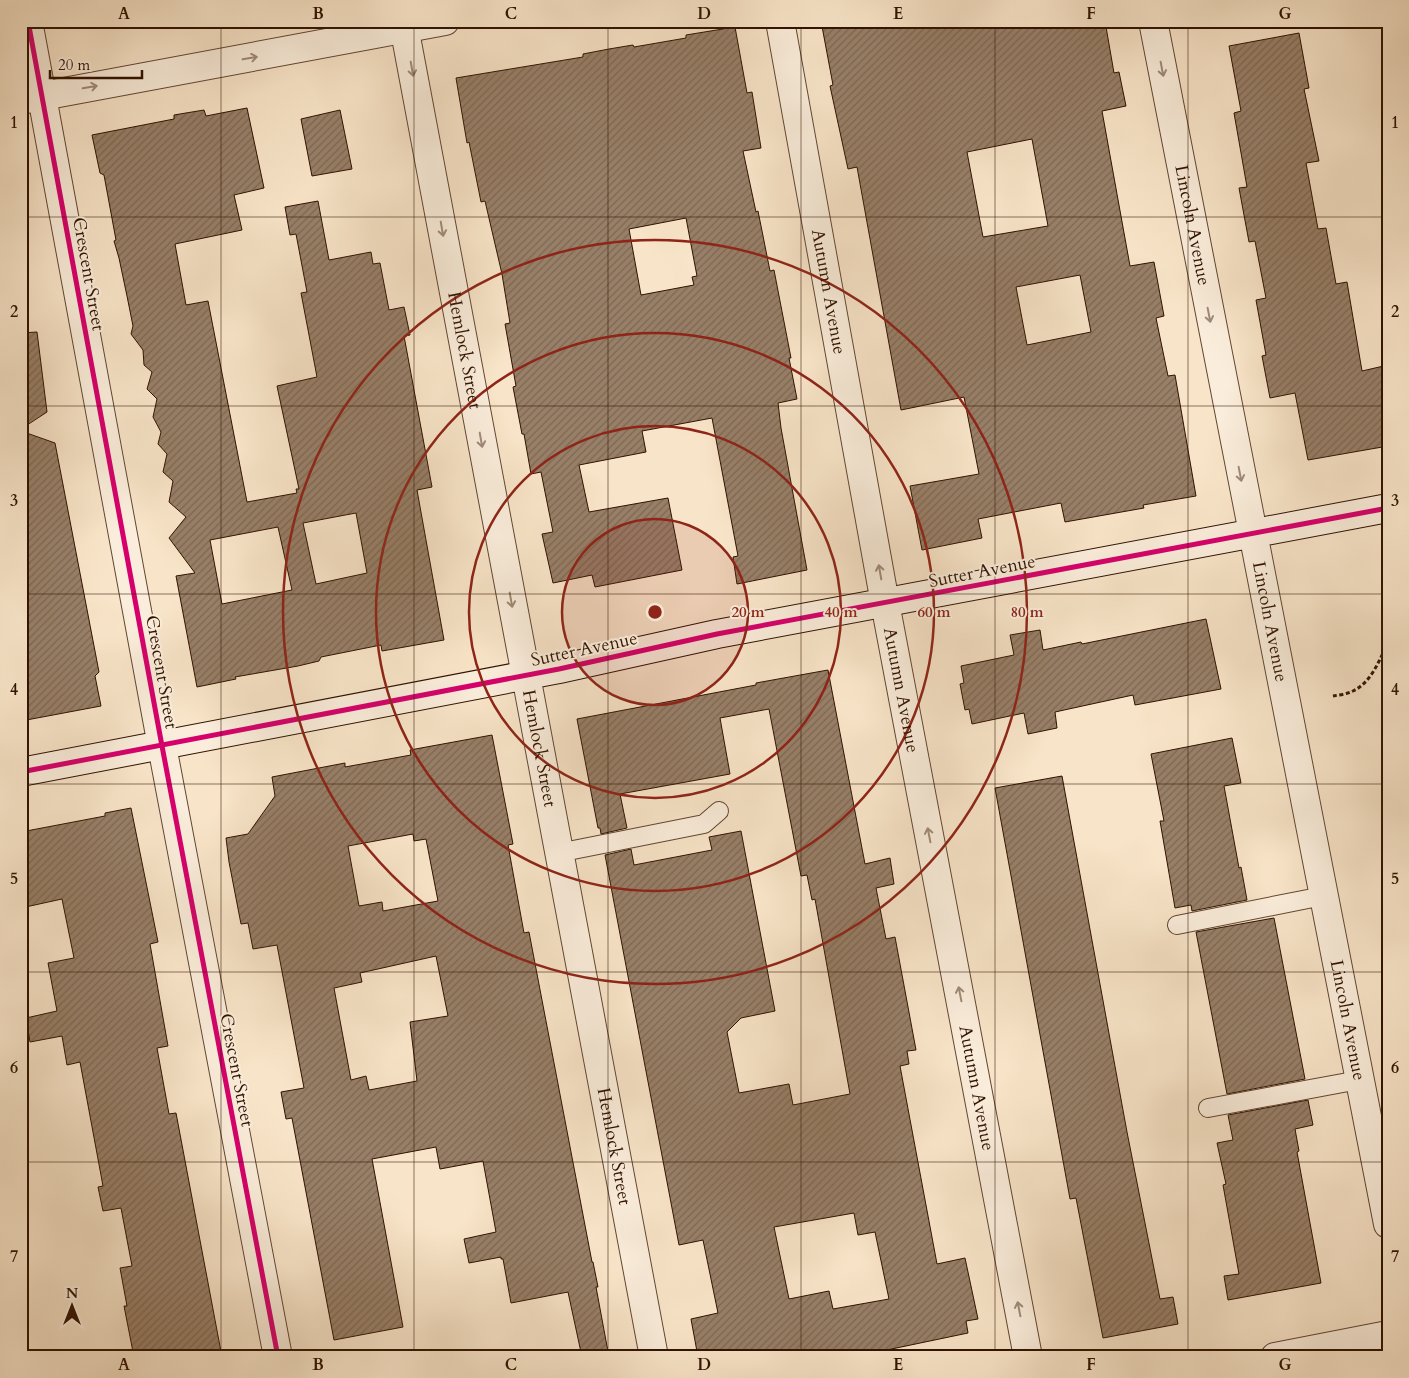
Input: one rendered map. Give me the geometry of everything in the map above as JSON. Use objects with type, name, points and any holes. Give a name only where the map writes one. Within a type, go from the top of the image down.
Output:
[{"type":"street","name":"Crescent Street","points":[[28,21],[32,98],[162,746],[278,1357]]},
{"type":"street","points":[[32,98],[404,25],[445,21]]},
{"type":"street","name":"Autumn Avenue","points":[[780,21],[885,603],[1028,1357]]},
{"type":"street","name":"Lincoln Avenue","points":[[1153,21],[1388,1224]]},
{"type":"street","name":"Hemlock Street","points":[[404,25],[654,1357]]},
{"type":"street","name":"Sutter Avenue","points":[[21,772],[525,676],[717,634],[1388,508]]},
{"type":"street","points":[[1275,1357],[1388,1335]]},
{"type":"lane","points":[[558,853],[704,824],[719,811]]},
{"type":"lane","points":[[1177,925],[1323,896]]},
{"type":"lane","points":[[1208,1108],[1359,1080]]},
{"type":"path","points":[[1333,696],[1353,691],[1368,679],[1388,643]]},
{"type":"building","points":[[821,21],[1105,21],[1114,73],[1119,72],[1126,106],[1102,111],[1130,266],[1154,262],[1164,316],[1156,318],[1168,376],[1175,375],[1196,496],[1143,505],[1144,508],[1065,522],[1061,503],[978,519],[982,538],[922,550],[910,486],[979,474],[964,397],[901,410],[857,167],[848,169],[830,86],[833,85]],"holes":[[[1032,139],[1048,226],[983,237],[967,152]],[[1080,275],[1091,332],[1027,345],[1016,287]]]},
{"type":"building","points":[[735,27],[747,93],[752,92],[761,148],[743,151],[770,271],[774,270],[791,358],[789,358],[797,399],[778,403],[807,570],[737,584],[733,557],[738,556],[712,418],[642,431],[646,452],[579,465],[589,512],[668,498],[682,570],[595,587],[592,575],[553,583],[542,534],[553,532],[541,472],[531,474],[524,434],[522,434],[513,387],[516,386],[505,324],[510,323],[502,274],[485,201],[481,202],[469,142],[467,143],[456,78],[583,57],[583,54],[609,49],[633,45],[634,47],[686,38],[686,35]],"holes":[[[686,218],[697,276],[692,277],[694,285],[641,295],[629,229]]]},
{"type":"building","points":[[1299,33],[1309,88],[1304,89],[1319,161],[1306,163],[1318,229],[1326,228],[1336,284],[1347,282],[1362,371],[1388,365],[1388,446],[1308,460],[1295,393],[1270,398],[1262,356],[1266,355],[1256,300],[1266,298],[1255,241],[1249,242],[1239,188],[1247,187],[1234,113],[1241,111],[1229,46]]},
{"type":"building","points":[[247,108],[264,188],[234,195],[242,230],[175,244],[186,305],[208,301],[247,502],[297,493],[296,489],[299,489],[277,386],[317,377],[301,293],[307,292],[296,234],[290,235],[285,207],[318,201],[329,260],[371,252],[373,264],[380,263],[389,310],[404,307],[410,335],[404,336],[432,487],[417,490],[444,640],[382,651],[381,645],[321,657],[319,661],[298,666],[235,677],[236,679],[197,687],[176,576],[195,573],[169,538],[186,517],[169,502],[173,481],[163,472],[167,454],[158,444],[161,432],[153,417],[157,399],[147,389],[152,372],[144,365],[143,350],[131,334],[133,326],[114,241],[116,240],[104,175],[100,173],[92,135],[174,119],[174,115],[204,110],[206,116]],"holes":[[[356,513],[367,573],[316,584],[303,523]],[[278,527],[292,590],[222,604],[210,540]]]},
{"type":"building","points":[[340,110],[352,169],[312,176],[301,119]]},
{"type":"building","points":[[37,332],[47,412],[21,429],[21,333]]},
{"type":"building","points":[[21,431],[55,443],[99,672],[95,676],[101,706],[21,721]]},
{"type":"building","points":[[1206,619],[1221,689],[1135,705],[1133,695],[1055,712],[1057,728],[1028,734],[1024,713],[972,724],[969,709],[965,710],[960,684],[964,683],[961,666],[1014,655],[1010,635],[1040,630],[1043,650]]},
{"type":"building","points":[[828,670],[865,864],[890,858],[894,884],[876,888],[886,939],[895,937],[916,1050],[907,1051],[909,1064],[900,1066],[937,1264],[965,1258],[978,1319],[966,1321],[968,1333],[882,1351],[883,1357],[698,1357],[691,1319],[718,1313],[703,1240],[679,1245],[605,855],[631,849],[634,865],[712,850],[709,837],[741,831],[775,1011],[741,1018],[727,1032],[739,1093],[789,1084],[793,1105],[850,1094],[815,899],[812,900],[807,875],[801,876],[769,709],[720,718],[730,774],[620,794],[627,828],[601,834],[600,828],[598,828],[577,719],[756,685],[756,683]],"holes":[[[854,1213],[858,1235],[875,1232],[889,1299],[833,1309],[829,1291],[789,1299],[774,1227]]]},
{"type":"building","points":[[492,735],[513,844],[508,845],[524,933],[529,932],[598,1287],[596,1287],[609,1357],[582,1357],[568,1292],[511,1303],[503,1259],[501,1257],[469,1263],[464,1239],[496,1232],[483,1161],[440,1169],[436,1147],[372,1159],[403,1327],[334,1340],[292,1118],[286,1119],[281,1092],[304,1088],[277,945],[253,949],[248,923],[241,924],[226,838],[248,834],[275,796],[272,777],[345,763],[345,767],[411,755],[410,750]],"holes":[[[413,834],[414,841],[426,839],[438,901],[383,911],[382,902],[359,906],[348,846]],[[436,956],[448,1016],[410,1022],[417,1081],[369,1090],[366,1076],[351,1080],[334,988],[362,982],[360,973]]]},
{"type":"building","points":[[1232,738],[1241,783],[1224,786],[1239,868],[1241,867],[1247,900],[1192,911],[1191,905],[1175,908],[1160,821],[1164,821],[1151,754]]},
{"type":"building","points":[[1062,776],[1127,1132],[1160,1299],[1173,1297],[1178,1324],[1103,1338],[1076,1198],[1070,1199],[995,788]]},
{"type":"building","points":[[131,808],[158,942],[150,944],[168,1046],[157,1048],[169,1114],[176,1113],[222,1357],[134,1357],[124,1306],[127,1306],[120,1268],[132,1266],[121,1208],[103,1211],[98,1187],[103,1186],[80,1062],[67,1065],[62,1036],[30,1042],[26,1018],[57,1011],[48,963],[74,958],[62,899],[21,908],[21,832],[105,816],[105,813]]},
{"type":"building","points":[[1274,918],[1305,1079],[1227,1094],[1196,932]]},
{"type":"building","points":[[1308,1100],[1313,1125],[1295,1129],[1299,1151],[1297,1152],[1321,1283],[1228,1300],[1224,1276],[1239,1274],[1223,1185],[1226,1184],[1217,1143],[1233,1140],[1228,1115]]},
{"type":"cycle path","points":[[28,21],[162,746],[278,1357]]},
{"type":"cycle path","points":[[21,772],[559,669],[717,634],[1388,508]]}]
